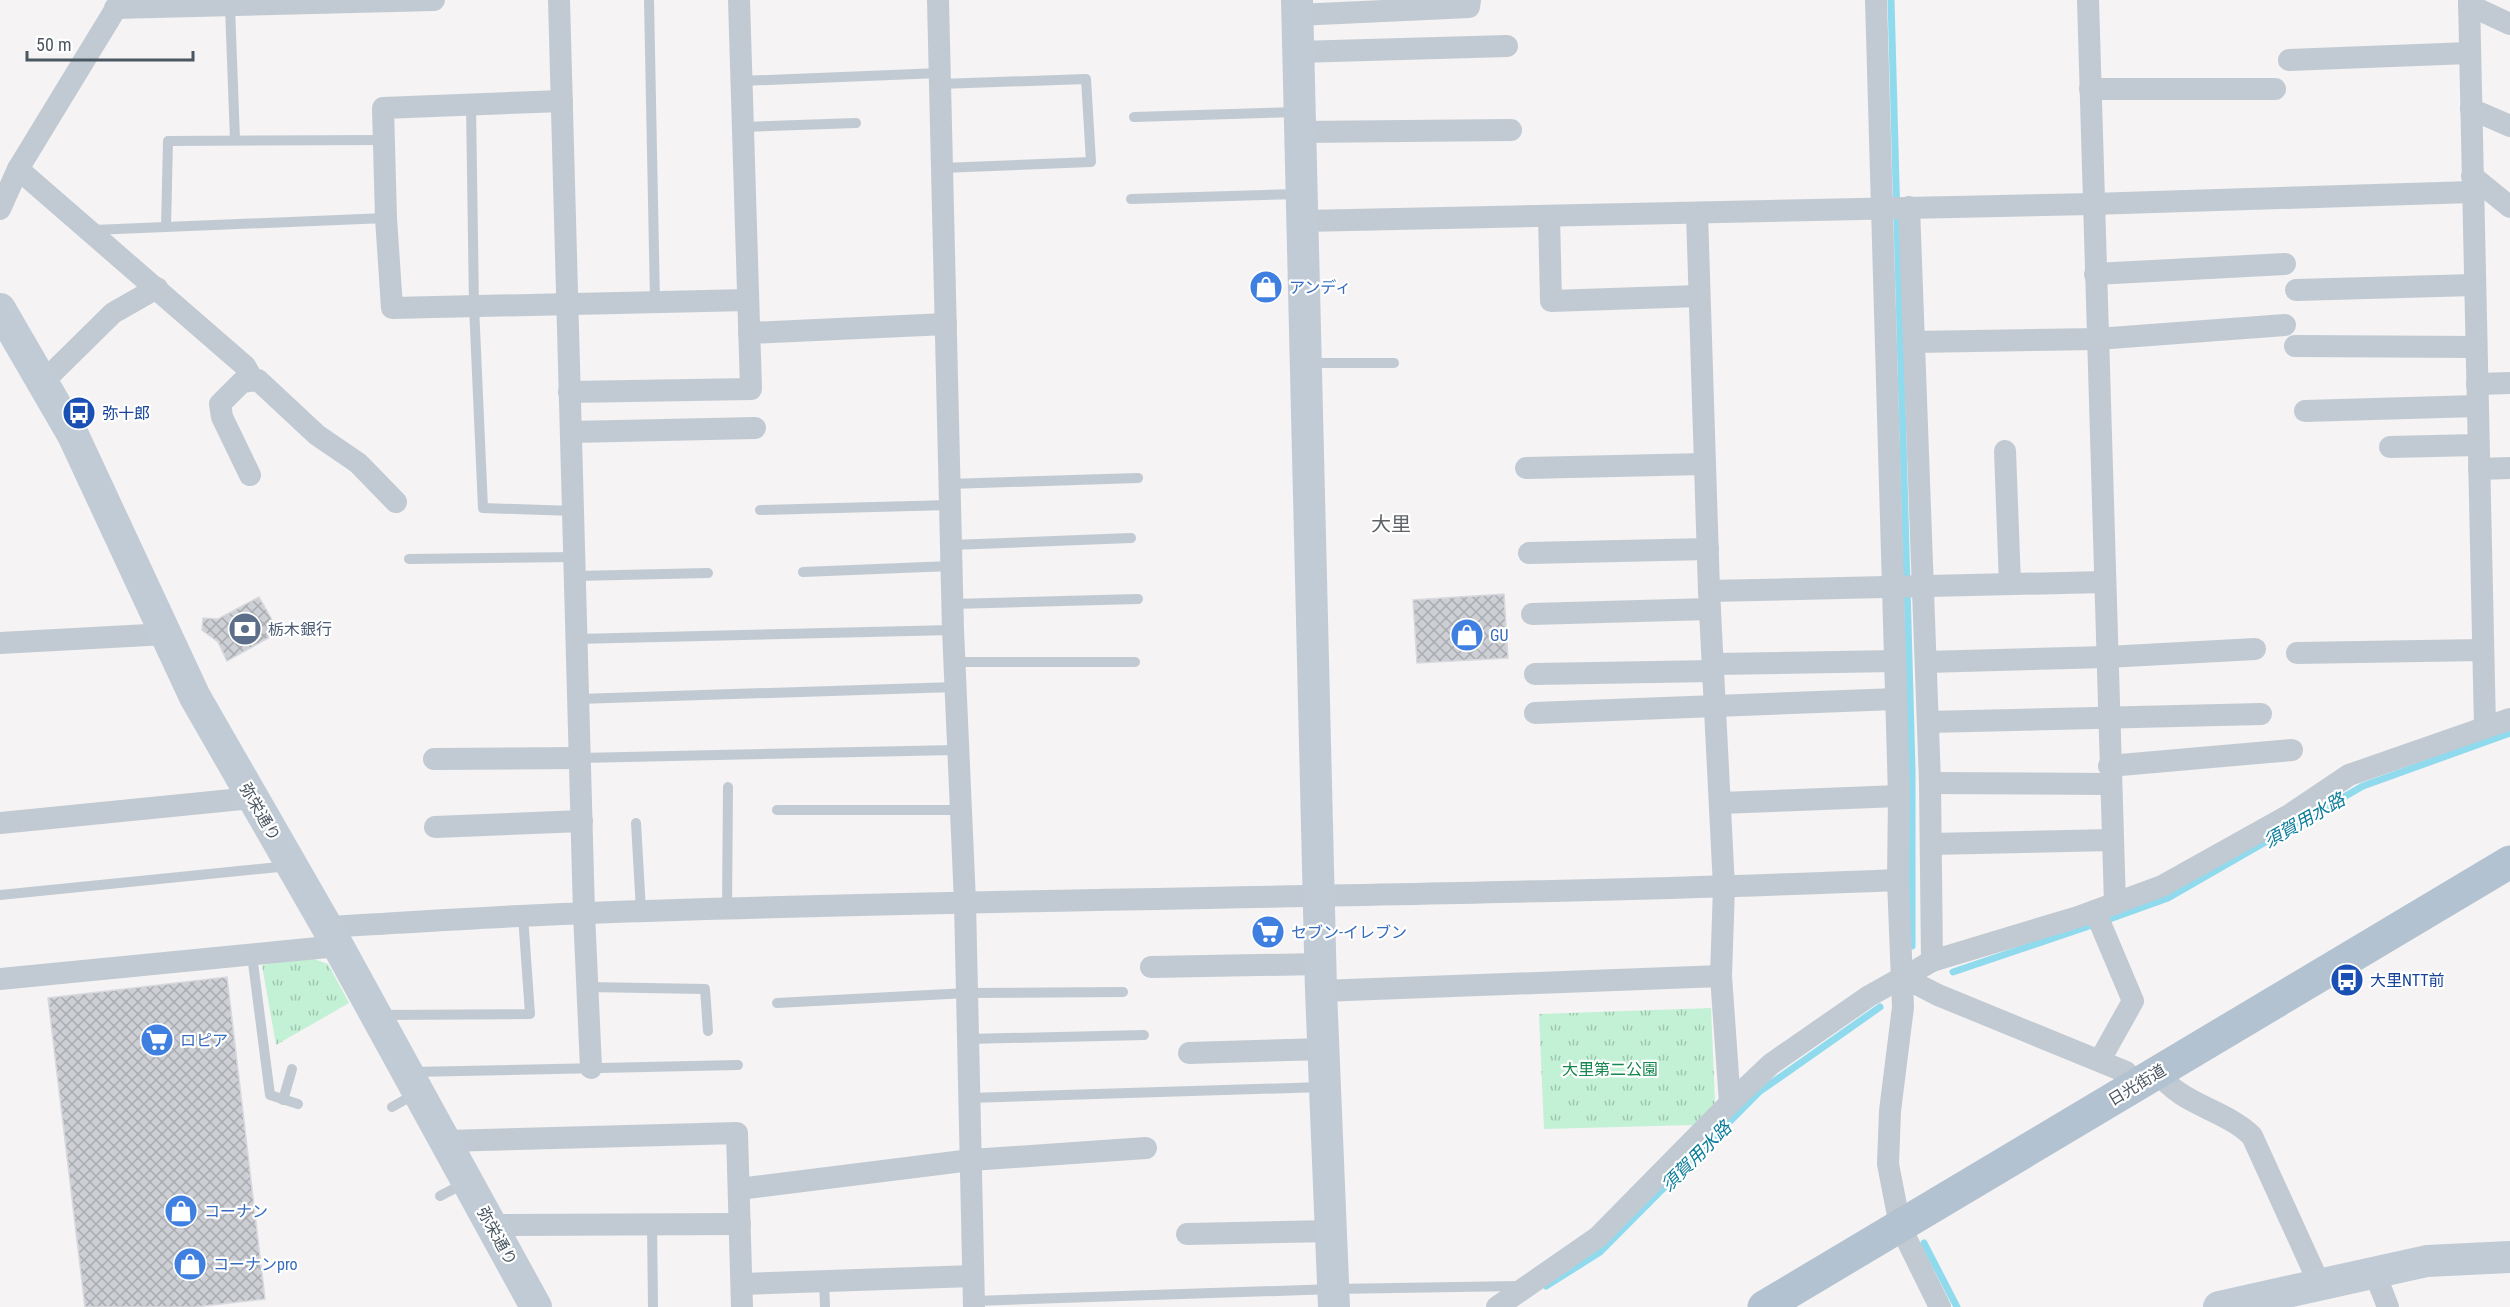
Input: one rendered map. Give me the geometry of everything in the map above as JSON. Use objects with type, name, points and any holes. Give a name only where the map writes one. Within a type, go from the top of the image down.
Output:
[{"type":"main road","name":"日光街道","points":[[1764,1307],[2510,862]]},
{"type":"street","points":[[0,209],[18,169],[118,4],[230,7],[434,0]]},
{"type":"street","points":[[559,0],[579,758],[591,1068]]},
{"type":"street","points":[[569,392],[751,389],[739,0]]},
{"type":"street","points":[[938,0],[956,750],[967,993],[974,1304]]},
{"type":"street","points":[[1334,1298],[1321,978],[1297,8],[1469,8],[1470,0]]},
{"type":"street","points":[[1876,0],[1899,796],[1898,880],[1903,977],[1903,1007],[1890,1111],[1888,1164],[1900,1226],[1940,1307]]},
{"type":"street","points":[[2088,0],[2092,204],[2112,840],[2105,908],[2133,1001],[2100,1060]]},
{"type":"street","points":[[2485,728],[2469,2],[2510,24]]},
{"type":"street","points":[[1299,52],[1507,46]]},
{"type":"street","points":[[2289,60],[2469,53]]},
{"type":"street","points":[[2090,89],[2275,89]]},
{"type":"street","points":[[562,101],[383,108],[386,218],[392,308],[748,300]]},
{"type":"street","points":[[2471,109],[2510,126]]},
{"type":"street","points":[[1300,122],[1511,130]]},
{"type":"street","points":[[18,169],[245,366],[253,380]]},
{"type":"street","points":[[1302,208],[1550,216],[2092,204],[2472,184],[2510,207]]},
{"type":"street","points":[[1909,207],[1930,783],[1932,961]]},
{"type":"street","points":[[1696,213],[1710,600],[1724,887],[1721,976],[1730,1102]]},
{"type":"street","points":[[1550,216],[1551,301],[1700,296]]},
{"type":"street","points":[[2095,274],[2284,264]]},
{"type":"street","points":[[2296,290],[2474,285]]},
{"type":"street","points":[[44,382],[113,313],[157,288]]},
{"type":"street","name":"弥栄通り","points":[[0,309],[73,435],[195,697],[333,936],[537,1307]]},
{"type":"street","points":[[749,333],[946,324]]},
{"type":"street","points":[[1914,342],[2097,339],[2285,325]]},
{"type":"street","points":[[2295,346],[2476,347]]},
{"type":"street","points":[[250,475],[222,417],[220,404],[242,382],[258,380],[317,435],[358,462],[396,502]]},
{"type":"street","points":[[2305,411],[2477,395],[2510,383]]},
{"type":"street","points":[[571,432],[755,428]]},
{"type":"street","points":[[2390,447],[2478,445]]},
{"type":"street","points":[[2005,451],[2010,584]]},
{"type":"street","points":[[1526,468],[1705,464]]},
{"type":"street","points":[[2479,469],[2510,468]]},
{"type":"street","points":[[1529,553],[1708,549]]},
{"type":"street","points":[[1532,614],[1893,588],[2105,582]]},
{"type":"street","points":[[0,643],[166,634]]},
{"type":"street","points":[[1926,662],[2107,657],[2255,649]]},
{"type":"street","points":[[2297,653],[2482,650]]},
{"type":"street","points":[[1535,674],[1895,661]]},
{"type":"street","points":[[1535,713],[1896,699]]},
{"type":"street","points":[[1928,722],[2261,714]]},
{"type":"street","points":[[1497,1307],[1598,1237],[1730,1102],[1772,1064],[1869,996],[1932,961],[2105,908],[2162,886],[2291,813],[2349,775],[2510,719]]},
{"type":"street","points":[[1930,783],[2110,775],[2292,750]]},
{"type":"street","points":[[434,759],[579,758]]},
{"type":"street","points":[[1720,803],[1899,796]]},
{"type":"street","points":[[0,823],[252,798]]},
{"type":"street","points":[[435,827],[582,821]]},
{"type":"street","points":[[1931,844],[2112,840]]},
{"type":"street","points":[[0,979],[252,956],[333,936],[523,916],[964,902],[1724,887],[1898,880]]},
{"type":"street","points":[[1152,967],[1321,978],[1721,976]]},
{"type":"street","points":[[1903,977],[1938,995],[2126,1072],[2167,1086],[2239,1124],[2252,1136],[2319,1283]]},
{"type":"street","points":[[1189,1053],[1325,1049]]},
{"type":"street","points":[[446,1141],[737,1133],[742,1307]]},
{"type":"street","points":[[739,1189],[970,1160],[1146,1148]]},
{"type":"street","points":[[492,1226],[740,1224]]},
{"type":"street","points":[[1187,1234],[1331,1231]]},
{"type":"street","points":[[2219,1307],[2319,1283],[2427,1261],[2510,1257]]},
{"type":"street","points":[[2374,1271],[2388,1307]]},
{"type":"street","points":[[742,1284],[973,1276]]},
{"type":"lane","points":[[649,0],[655,302]]},
{"type":"lane","points":[[230,7],[235,140]]},
{"type":"lane","points":[[741,81],[1086,79],[1092,162],[942,168]]},
{"type":"lane","points":[[471,105],[474,306],[483,508],[573,511]]},
{"type":"lane","points":[[1134,117],[1300,122]]},
{"type":"lane","points":[[743,127],[856,123]]},
{"type":"lane","points":[[166,226],[168,141],[383,140]]},
{"type":"lane","points":[[1131,199],[1302,208]]},
{"type":"lane","points":[[90,230],[386,218]]},
{"type":"lane","points":[[1306,363],[1394,363]]},
{"type":"lane","points":[[760,510],[1138,478]]},
{"type":"lane","points":[[803,572],[1131,538]]},
{"type":"lane","points":[[409,559],[708,573]]},
{"type":"lane","points":[[952,604],[1138,599]]},
{"type":"lane","points":[[576,639],[953,630]]},
{"type":"lane","points":[[954,663],[1135,662]]},
{"type":"lane","points":[[578,699],[955,687]]},
{"type":"lane","points":[[579,758],[956,750]]},
{"type":"lane","points":[[727,909],[728,787]]},
{"type":"lane","points":[[777,810],[959,810]]},
{"type":"lane","points":[[636,823],[640,911]]},
{"type":"lane","points":[[0,895],[292,866]]},
{"type":"lane","points":[[376,1015],[530,1014],[523,916]]},
{"type":"lane","points":[[252,956],[270,1095],[298,1104]]},
{"type":"lane","points":[[587,987],[705,988],[708,1030]]},
{"type":"lane","points":[[777,1003],[967,993],[1124,992]]},
{"type":"lane","points":[[968,1039],[1144,1035]]},
{"type":"lane","points":[[392,1107],[413,1082],[591,1068],[738,1065]]},
{"type":"lane","points":[[283,1100],[292,1069]]},
{"type":"lane","points":[[969,1098],[1326,1087]]},
{"type":"lane","points":[[440,1196],[467,1181]]},
{"type":"lane","points":[[652,1224],[654,1307]]},
{"type":"lane","points":[[824,1281],[825,1307]]},
{"type":"lane","points":[[974,1304],[1334,1298],[1528,1286]]},
{"type":"green space","points":[[311,958],[328,964],[349,1003],[276,1045],[262,965]]},
{"type":"green space","name":"大里第二公園","points":[[1711,1008],[1715,1103],[1693,1125],[1544,1129],[1539,1014]]},
{"type":"building","points":[[1504,594],[1508,658],[1417,663],[1413,600]]},
{"type":"building","points":[[259,597],[279,632],[227,661],[218,642],[202,630],[203,618],[218,619]]},
{"type":"building","points":[[227,977],[265,1299],[195,1307],[85,1307],[48,998]]},
{"type":"waterway","points":[[1891,0],[1912,769],[1912,946]]},
{"type":"waterway","name":"須賀用水路","points":[[2104,921],[2168,898],[2363,786],[2510,733]]},
{"type":"waterway","name":"須賀用水路","points":[[1953,972],[2095,924]]},
{"type":"waterway","name":"須賀用水路","points":[[1546,1286],[1600,1252],[1759,1092],[1880,1007]]},
{"type":"waterway","points":[[1924,1243],[1957,1307]]},
{"type":"place","name":"アンディ","points":[[1266,287]]},
{"type":"place","name":"弥十郎","points":[[79,413]]},
{"type":"place","name":"栃木銀行","points":[[245,629]]},
{"type":"place","name":"GU","points":[[1467,635]]},
{"type":"place","name":"セブン-イレブン","points":[[1268,932]]},
{"type":"place","name":"大里NTT前","points":[[2347,980]]},
{"type":"place","name":"ロピア","points":[[157,1040]]},
{"type":"place","name":"コーナン","points":[[181,1211]]},
{"type":"place","name":"コーナンpro","points":[[190,1264]]},
{"type":"district","name":"大里","points":[[1391,524]]}]
